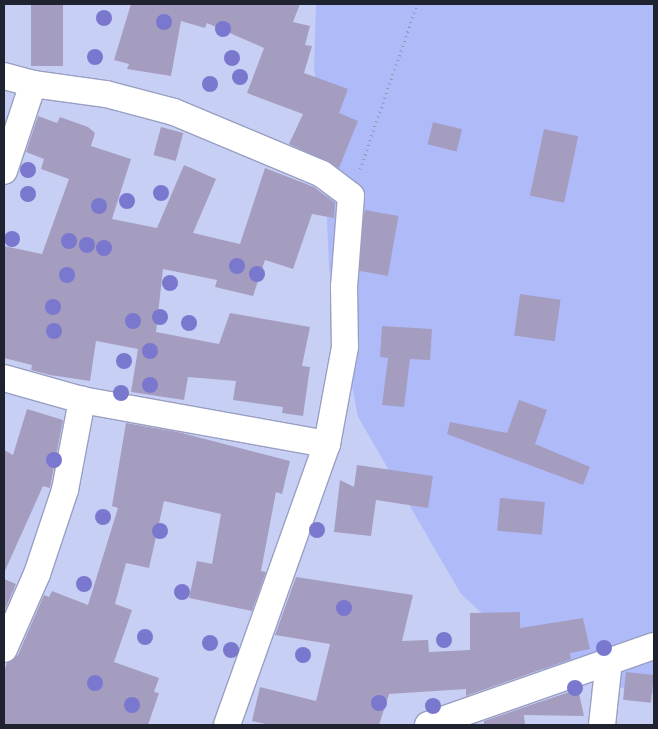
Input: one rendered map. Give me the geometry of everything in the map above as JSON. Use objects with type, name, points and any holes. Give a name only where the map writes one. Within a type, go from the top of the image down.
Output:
[{"type":"street","points":[[4,76],[33,84],[106,94],[174,112],[322,174],[351,196],[344,286],[345,347],[327,444],[227,725]]},
{"type":"street","points":[[4,171],[33,84]]},
{"type":"street","points":[[4,378],[82,400],[327,444]]},
{"type":"street","points":[[4,649],[37,574],[65,490],[82,400]]},
{"type":"street","points":[[428,725],[654,646]]},
{"type":"street","points":[[602,725],[609,661]]},
{"type":"path","points":[[351,196],[417,4]]},
{"type":"shaded area","points":[[316,4],[654,4],[654,694],[547,673],[461,594],[358,417],[329,268],[325,174],[314,67]]},
{"type":"building","points":[[31,4],[63,4],[63,66],[31,66]]},
{"type":"building","points":[[131,4],[300,4],[293,22],[310,26],[305,45],[312,46],[304,73],[348,89],[339,113],[358,121],[339,168],[289,144],[303,114],[247,93],[264,48],[207,23],[205,28],[181,21],[171,76],[127,69],[129,64],[114,60]]},
{"type":"building","points":[[38,116],[57,123],[60,117],[88,127],[95,133],[91,146],[131,159],[112,219],[157,228],[184,165],[216,179],[193,233],[240,244],[265,168],[314,187],[335,203],[334,218],[312,214],[293,269],[265,260],[253,296],[215,287],[217,280],[163,269],[156,332],[219,344],[230,313],[310,327],[302,366],[310,367],[303,416],[282,413],[283,407],[233,400],[236,381],[188,377],[184,400],[131,392],[138,349],[96,341],[90,381],[31,370],[32,365],[4,358],[4,246],[42,254],[69,179],[41,169],[44,159],[26,152]]},
{"type":"building","points":[[433,122],[462,129],[457,152],[427,144]]},
{"type":"building","points":[[161,127],[183,133],[176,161],[153,155]]},
{"type":"building","points":[[544,129],[578,136],[564,203],[530,196]]},
{"type":"building","points":[[365,210],[398,216],[388,276],[354,270]]},
{"type":"building","points":[[520,294],[561,300],[555,341],[514,336]]},
{"type":"building","points":[[382,326],[432,329],[430,360],[410,359],[404,407],[382,405],[388,358],[380,357]]},
{"type":"building","points":[[519,400],[547,410],[535,444],[590,467],[583,485],[447,434],[450,422],[507,433]]},
{"type":"building","points":[[27,409],[63,420],[50,488],[43,486],[4,573],[4,450],[13,455]]},
{"type":"building","points":[[126,423],[178,432],[290,461],[282,494],[276,492],[261,571],[266,572],[252,611],[189,598],[197,561],[212,564],[221,514],[164,501],[149,568],[126,563],[115,604],[132,610],[114,662],[159,678],[154,692],[159,693],[148,725],[4,725],[4,672],[7,663],[18,655],[44,595],[49,597],[52,591],[88,605],[118,508],[112,506]]},
{"type":"building","points":[[357,465],[433,476],[428,508],[376,500],[371,536],[334,532],[340,480],[354,487]]},
{"type":"building","points":[[500,498],[545,502],[542,535],[497,531]]},
{"type":"building","points":[[296,577],[413,595],[402,641],[428,640],[429,652],[470,650],[470,613],[520,612],[520,628],[583,618],[590,649],[570,653],[571,659],[466,696],[466,689],[389,694],[379,725],[270,725],[252,721],[260,687],[316,701],[330,644],[275,635]]},
{"type":"building","points":[[4,579],[16,584],[4,612]]},
{"type":"building","points":[[626,672],[654,675],[651,703],[623,700]]},
{"type":"building","points":[[578,689],[584,716],[524,715],[525,725],[484,725],[484,721]]}]
